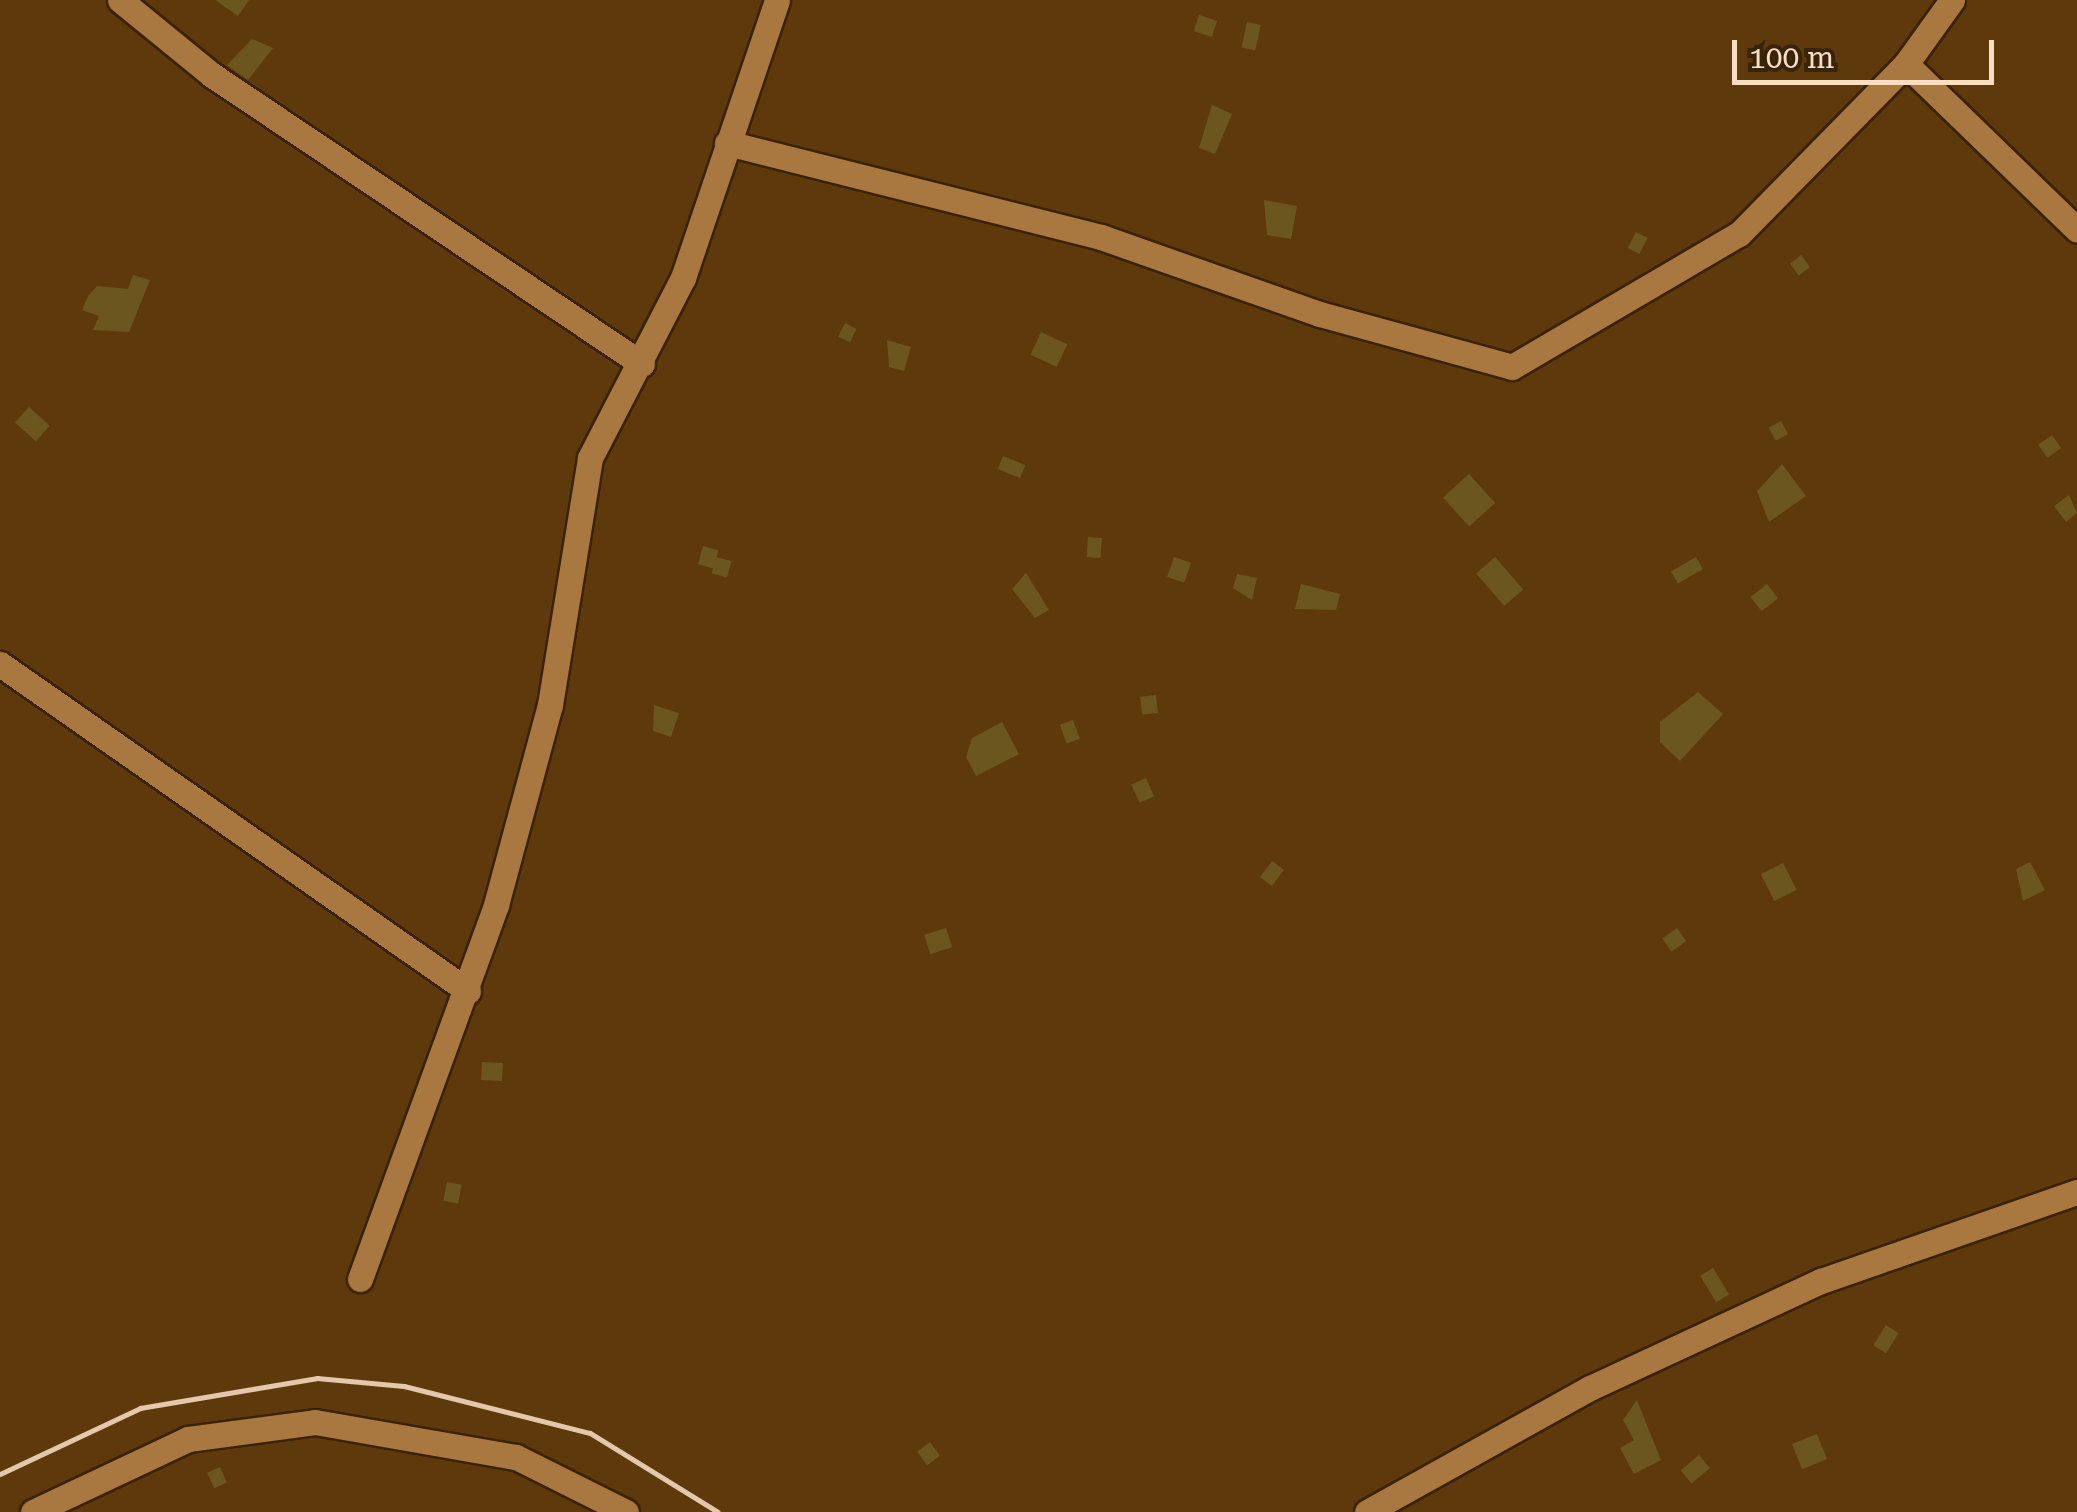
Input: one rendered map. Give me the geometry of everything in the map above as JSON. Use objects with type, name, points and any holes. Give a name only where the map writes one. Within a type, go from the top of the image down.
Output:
[{"type":"street","points":[[120,0],[256,105],[642,364]]},
{"type":"street","points":[[360,1279],[468,991],[550,705],[590,458],[642,364],[683,278],[777,0]]},
{"type":"street","points":[[727,143],[1101,237],[1320,314],[1512,367],[1739,234],[1906,64],[1952,0]]},
{"type":"street","points":[[1906,64],[2077,230]]},
{"type":"street","points":[[0,664],[468,991]]},
{"type":"street","points":[[1367,1512],[1590,1388],[1821,1280],[2077,1192]]},
{"type":"street","points":[[33,1512],[188,1439],[314,1422],[516,1457],[626,1512]]},
{"type":"building","points":[[215,0],[249,0],[238,16]]},
{"type":"building","points":[[1199,15],[1217,21],[1212,37],[1194,31]]},
{"type":"building","points":[[1247,22],[1261,25],[1255,50],[1242,47]]},
{"type":"building","points":[[252,39],[273,48],[248,80],[227,65]]},
{"type":"building","points":[[1212,105],[1232,114],[1215,154],[1199,148]]},
{"type":"building","points":[[1264,200],[1297,206],[1291,239],[1267,235]]},
{"type":"building","points":[[1636,232],[1648,238],[1639,254],[1628,248]]},
{"type":"building","points":[[1801,255],[1810,267],[1799,275],[1790,263]]},
{"type":"building","points":[[133,275],[150,280],[129,332],[93,330],[99,316],[82,310],[88,296],[97,286],[128,289]]},
{"type":"building","points":[[845,323],[857,329],[850,342],[838,336]]},
{"type":"building","points":[[1041,332],[1067,344],[1057,367],[1030,355]]},
{"type":"building","points":[[887,340],[911,347],[904,371],[889,367]]},
{"type":"building","points":[[29,407],[50,426],[36,441],[15,423]]},
{"type":"building","points":[[1781,421],[1788,434],[1776,441],[1769,428]]},
{"type":"building","points":[[2052,435],[2061,448],[2047,458],[2038,445]]},
{"type":"building","points":[[1003,456],[1025,465],[1020,478],[998,469]]},
{"type":"building","points":[[1782,464],[1806,496],[1769,522],[1757,491]]},
{"type":"building","points":[[1469,474],[1495,503],[1469,526],[1443,497]]},
{"type":"building","points":[[2069,495],[2077,513],[2066,522],[2054,506]]},
{"type":"building","points":[[1088,537],[1102,538],[1101,558],[1087,557]]},
{"type":"building","points":[[703,546],[718,550],[714,568],[698,564]]},
{"type":"building","points":[[716,557],[731,561],[727,578],[712,573]]},
{"type":"building","points":[[1174,557],[1191,563],[1184,583],[1167,577]]},
{"type":"building","points":[[1495,557],[1523,589],[1504,606],[1476,573]]},
{"type":"building","points":[[1696,557],[1703,569],[1678,584],[1671,572]]},
{"type":"building","points":[[1026,573],[1049,610],[1035,618],[1012,589]]},
{"type":"building","points":[[1237,574],[1257,578],[1252,600],[1233,588]]},
{"type":"building","points":[[1301,584],[1340,594],[1336,610],[1295,609]]},
{"type":"building","points":[[1767,584],[1778,598],[1762,611],[1750,597]]},
{"type":"building","points":[[1698,692],[1723,714],[1680,761],[1660,742],[1660,722]]},
{"type":"building","points":[[1156,695],[1158,713],[1142,715],[1140,697]]},
{"type":"building","points":[[654,705],[679,713],[671,737],[653,731]]},
{"type":"building","points":[[1073,720],[1080,739],[1067,744],[1060,725]]},
{"type":"building","points":[[1002,722],[1019,754],[976,776],[966,757],[972,738]]},
{"type":"building","points":[[1146,778],[1154,796],[1140,803],[1131,785]]},
{"type":"building","points":[[1272,861],[1284,870],[1272,886],[1260,877]]},
{"type":"building","points":[[2030,862],[2045,890],[2023,901],[2016,869]]},
{"type":"building","points":[[1783,863],[1797,890],[1774,901],[1761,874]]},
{"type":"building","points":[[946,928],[952,947],[930,954],[924,935]]},
{"type":"building","points":[[1677,928],[1686,941],[1671,951],[1662,938]]},
{"type":"building","points":[[482,1062],[503,1063],[502,1081],[481,1080]]},
{"type":"building","points":[[447,1182],[462,1185],[458,1204],[443,1201]]},
{"type":"building","points":[[1713,1268],[1729,1295],[1716,1302],[1700,1276]]},
{"type":"building","points":[[1886,1325],[1899,1333],[1886,1353],[1873,1345]]},
{"type":"building","points":[[1637,1400],[1661,1460],[1634,1474],[1620,1448],[1634,1440],[1623,1420]]},
{"type":"building","points":[[1817,1434],[1827,1459],[1802,1469],[1792,1444]]},
{"type":"building","points":[[930,1442],[940,1456],[927,1465],[917,1451]]},
{"type":"building","points":[[1699,1455],[1710,1468],[1692,1483],[1681,1470]]},
{"type":"building","points":[[220,1467],[227,1483],[214,1488],[207,1473]]},
{"type":"railway","points":[[0,1474],[140,1408],[317,1378],[404,1386],[590,1433],[718,1512]]}]
